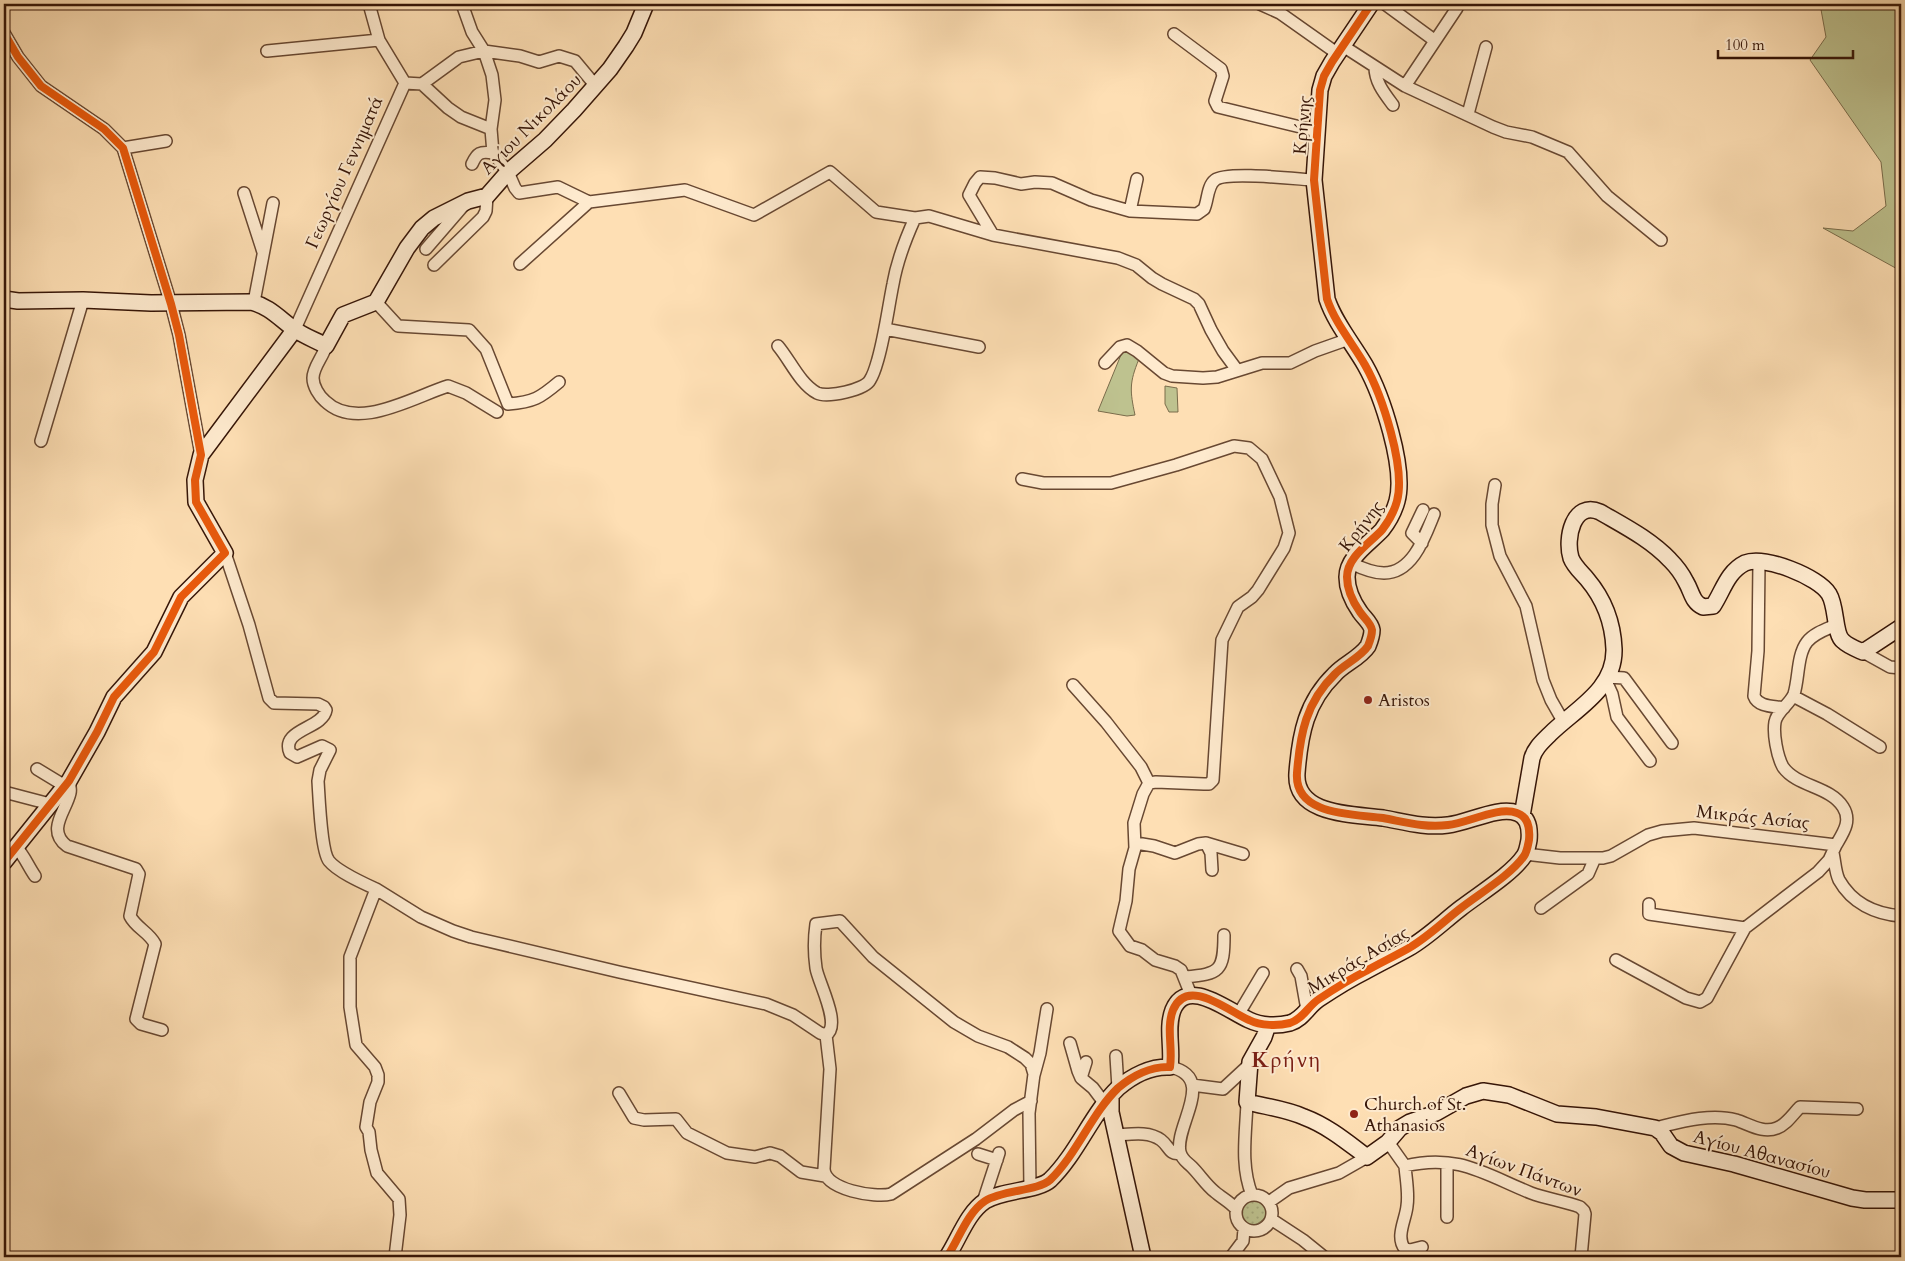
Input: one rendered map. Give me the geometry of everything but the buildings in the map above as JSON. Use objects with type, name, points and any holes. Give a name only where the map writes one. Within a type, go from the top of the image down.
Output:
[{"type":"street","points":[[369,4],[378,40],[405,83]]},
{"type":"street","points":[[462,4],[472,32],[484,51],[492,75],[495,100],[491,129],[492,153],[508,172],[514,188],[519,193],[558,186],[589,202],[685,190],[754,215],[830,172],[876,212],[915,218],[929,216],[993,235],[1118,258],[1130,262],[1152,278],[1194,299],[1200,304],[1223,352],[1237,370]]},
{"type":"street","name":"Αγίου Νικολάου","points":[[376,302],[407,248],[422,228],[434,218],[468,200],[487,196],[508,172],[562,123],[595,86],[626,46],[634,33],[646,4]]},
{"type":"street","points":[[1260,4],[1280,13],[1340,50],[1375,66],[1405,86],[1493,127],[1532,138],[1568,152],[1607,196],[1661,240]]},
{"type":"street","name":"Κρήνης","points":[[1371,4],[1328,69],[1322,82],[1318,104],[1314,180],[1325,290],[1329,305],[1379,392],[1396,458],[1399,496],[1388,522],[1351,563],[1347,577],[1350,591],[1353,601],[1371,627],[1372,633],[1367,647],[1337,671],[1323,687],[1309,710],[1303,725],[1296,775],[1298,788],[1308,801],[1334,812],[1383,818],[1422,826],[1451,825],[1502,812],[1514,812],[1522,816]]},
{"type":"street","points":[[1385,4],[1434,40]]},
{"type":"street","points":[[1405,86],[1457,8]]},
{"type":"street","points":[[4,33],[18,58],[41,86],[104,129],[123,148],[179,335],[201,455],[195,480],[196,502],[225,553],[249,624],[269,698],[274,703],[318,704],[326,710],[322,718],[291,738],[288,746],[290,753],[297,757],[322,746],[330,750],[320,770],[318,780],[326,857],[337,868],[376,889],[421,917],[453,931],[577,962],[766,1004],[793,1014],[820,1033],[826,1035]]},
{"type":"street","points":[[1174,34],[1221,69],[1223,76],[1215,101],[1218,107],[1317,131]]},
{"type":"street","points":[[267,51],[378,40]]},
{"type":"street","points":[[1468,114],[1486,47]]},
{"type":"street","points":[[491,129],[461,117],[448,108],[422,84],[459,56],[484,51],[502,52],[539,62],[559,56],[575,61],[595,86]]},
{"type":"street","points":[[1375,66],[1375,74],[1379,85],[1392,105]]},
{"type":"street","name":"Γεωργίου Γεννηματά","points":[[201,455],[294,329],[405,83],[422,84]]},
{"type":"street","points":[[123,148],[166,141]]},
{"type":"street","points":[[472,164],[477,154],[482,152],[492,153]]},
{"type":"street","points":[[993,235],[969,195],[980,177],[995,178],[1021,184],[1035,182],[1052,183],[1091,200],[1130,211],[1199,214],[1206,205],[1211,184],[1219,178],[1262,176],[1314,180]]},
{"type":"street","points":[[1130,211],[1137,179]]},
{"type":"street","points":[[244,193],[264,253]]},
{"type":"street","points":[[434,264],[483,217],[486,211],[487,196]]},
{"type":"street","points":[[426,249],[468,200]]},
{"type":"street","points":[[520,264],[589,202]]},
{"type":"street","points":[[254,302],[273,203]]},
{"type":"street","points":[[778,346],[799,375],[813,390],[822,395],[862,387],[869,382],[875,369],[885,329],[897,266],[915,218]]},
{"type":"street","points":[[4,298],[18,301],[83,300],[171,304],[221,301],[254,302],[280,316],[294,329],[326,346]]},
{"type":"street","points":[[41,441],[83,300]]},
{"type":"street","points":[[497,412],[466,393],[448,386],[392,408],[366,414],[340,412],[330,407],[322,399],[313,382],[314,371],[324,355],[326,346],[343,314],[376,302],[398,326],[469,330],[486,349],[508,404],[528,402],[543,396],[559,382]]},
{"type":"street","points":[[885,329],[979,347]]},
{"type":"street","points":[[1105,363],[1120,347],[1127,345],[1137,350],[1157,368],[1172,376],[1210,378],[1262,363],[1290,363],[1315,351],[1349,339]]},
{"type":"street","points":[[1022,479],[1044,483],[1111,483],[1234,446],[1240,446],[1253,450],[1262,459],[1280,497],[1289,529],[1287,544],[1255,594],[1238,607],[1222,640],[1212,780],[1209,784],[1156,782],[1149,784],[1143,794],[1134,823],[1136,843],[1129,869],[1120,933],[1130,946],[1142,950],[1155,960],[1178,968],[1185,977],[1191,995],[1181,999],[1173,1012],[1170,1024],[1170,1067]]},
{"type":"street","points":[[1495,485],[1492,504],[1492,525],[1500,556],[1526,606],[1543,680],[1551,700],[1563,721]]},
{"type":"street","points":[[1526,854],[1529,829],[1528,823],[1522,816],[1534,753],[1537,747],[1563,721],[1595,694],[1607,679],[1614,648],[1609,617],[1600,596],[1575,566],[1571,557],[1570,537],[1575,520],[1580,512],[1585,509],[1596,510],[1646,539],[1676,567],[1687,583],[1694,600],[1703,607],[1713,606],[1729,577],[1745,564],[1759,562],[1804,575],[1822,585],[1828,592],[1834,606],[1838,633],[1844,642],[1890,667],[1901,668]]},
{"type":"street","points":[[1351,563],[1370,571],[1383,573],[1395,572],[1405,566],[1422,543],[1428,512]]},
{"type":"street","points":[[4,862],[67,784],[97,732],[114,697],[154,652],[181,597],[225,553]]},
{"type":"street","points":[[1759,562],[1758,650],[1754,696],[1756,701],[1761,704],[1784,708]]},
{"type":"street","points":[[1616,960],[1686,998],[1700,1002],[1707,998],[1745,928],[1818,872],[1834,849],[1847,822],[1844,808],[1826,792],[1793,776],[1784,768],[1779,758],[1775,722],[1793,696],[1805,645],[1814,636],[1836,625]]},
{"type":"street","points":[[1863,652],[1901,628]]},
{"type":"street","points":[[1607,679],[1624,678],[1672,743]]},
{"type":"street","points":[[1607,679],[1617,717],[1650,761]]},
{"type":"street","points":[[1073,685],[1106,722],[1141,767],[1149,784]]},
{"type":"street","points":[[1793,696],[1822,711],[1880,747]]},
{"type":"street","points":[[37,769],[67,784],[71,791],[59,820],[58,835],[60,841],[67,846],[136,869],[139,874],[130,916],[134,925],[151,937],[154,944],[136,1019],[142,1024],[162,1030]]},
{"type":"street","points":[[8,793],[50,804]]},
{"type":"street","name":"Μικράς Ασίας","points":[[1191,995],[1206,998],[1248,1020],[1268,1025],[1293,1022],[1303,1015],[1314,1002],[1328,993],[1414,945],[1498,880],[1526,854],[1553,858],[1611,856],[1648,835],[1694,828],[1834,849]]},
{"type":"street","points":[[1136,843],[1173,852],[1206,843],[1243,854]]},
{"type":"street","points":[[1206,843],[1211,853],[1212,870]]},
{"type":"street","points":[[16,847],[23,854],[25,862],[35,876]]},
{"type":"street","points":[[1834,849],[1839,879],[1852,897],[1861,905],[1875,911],[1901,916]]},
{"type":"street","points":[[1541,908],[1588,874],[1595,858]]},
{"type":"street","points":[[376,889],[350,957],[350,1007],[356,1045],[374,1064],[378,1075],[378,1082],[370,1102],[366,1127],[369,1132],[377,1173],[399,1199],[400,1215],[395,1257]]},
{"type":"street","points":[[1649,904],[1649,914],[1745,928]]},
{"type":"street","points":[[825,1176],[830,1068],[826,1035],[830,1030],[831,1018],[816,970],[815,925],[818,923],[839,921],[874,957],[954,1022],[978,1036],[1008,1047],[1025,1058],[1032,1066],[1033,1080]]},
{"type":"street","points":[[1185,977],[1207,975],[1217,969],[1224,959],[1224,935]]},
{"type":"street","points":[[1297,969],[1301,976],[1307,1010]]},
{"type":"street","points":[[1238,1015],[1262,973]]},
{"type":"street","points":[[1030,1188],[1028,1136],[1031,1101],[1033,1080],[1040,1053],[1047,1008]]},
{"type":"street","points":[[1192,1085],[1223,1089],[1250,1064],[1265,1036],[1268,1025]]},
{"type":"street","points":[[1070,1043],[1078,1071],[1082,1078],[1093,1088],[1111,1096]]},
{"type":"street","points":[[1116,1056],[1111,1112],[1143,1257]]},
{"type":"street","points":[[1082,1078],[1086,1062]]},
{"type":"street","points":[[1250,1064],[1244,1163],[1246,1181],[1252,1195]]},
{"type":"street","points":[[983,1202],[995,1196],[1040,1186],[1050,1181],[1111,1096],[1129,1080],[1145,1072],[1160,1067],[1170,1067],[1184,1072],[1192,1085],[1192,1102],[1179,1143],[1183,1160],[1216,1193],[1236,1209]]},
{"type":"street","points":[[1268,1202],[1289,1188],[1339,1173],[1388,1142],[1400,1128],[1410,1122],[1436,1113],[1466,1096],[1483,1091],[1508,1095],[1557,1114],[1596,1118],[1655,1128],[1692,1120],[1722,1118],[1735,1120],[1761,1130],[1770,1130],[1779,1128],[1800,1107],[1857,1109]]},
{"type":"street","points":[[619,1093],[634,1118],[676,1119],[687,1134],[727,1153],[755,1157],[770,1153],[780,1156],[801,1172],[825,1176],[841,1187],[878,1196],[891,1194],[976,1139],[1014,1110],[1031,1101]]},
{"type":"street","points":[[1248,1102],[1282,1109],[1315,1121],[1343,1138],[1367,1157]]},
{"type":"street","name":"Αγίου Αθανασίου","points":[[1655,1128],[1662,1133],[1671,1146],[1684,1153],[1734,1164],[1852,1198],[1901,1200]]},
{"type":"street","points":[[1117,1135],[1146,1134],[1162,1140],[1170,1151],[1176,1154],[1180,1153]]},
{"type":"street","points":[[1388,1142],[1405,1166],[1408,1205],[1401,1234],[1402,1246],[1410,1250],[1422,1247]]},
{"type":"street","points":[[947,1257],[970,1218],[983,1202],[998,1157],[978,1154]]},
{"type":"street","name":"Αγίων Πάντων","points":[[1405,1166],[1432,1162],[1447,1163],[1485,1172],[1532,1193],[1583,1209],[1581,1257]]},
{"type":"street","points":[[1447,1163],[1448,1217]]},
{"type":"street","points":[[1252,1195],[1260,1196],[1268,1202],[1272,1211],[1271,1219],[1267,1226],[1260,1230],[1244,1229],[1237,1220],[1236,1209],[1243,1199],[1252,1195]]},
{"type":"street","points":[[1271,1219],[1303,1240],[1324,1257]]},
{"type":"street","points":[[1231,1257],[1243,1241],[1244,1229]]},
{"type":"green space","points":[[1820,4],[1901,4],[1901,271],[1823,228],[1853,231],[1886,206],[1881,162],[1810,60],[1826,37]]},
{"type":"green space","points":[[1125,345],[1139,359],[1133,374],[1131,387],[1135,415],[1127,416],[1098,411]]},
{"type":"green space","points":[[1165,386],[1177,388],[1178,412],[1169,412],[1165,404]]},
{"type":"green space","points":[[1257,1197],[1265,1200],[1269,1204],[1270,1209],[1265,1218],[1249,1228],[1238,1215],[1245,1203]]},
{"type":"cycle path","points":[[947,1257],[968,1219],[979,1206],[992,1197],[1044,1184],[1050,1180],[1060,1170],[1100,1109],[1118,1088],[1142,1073],[1156,1068],[1170,1067],[1170,1024],[1173,1010],[1179,1000],[1188,996],[1198,996],[1219,1004],[1249,1020],[1270,1025],[1280,1025],[1295,1021],[1315,1002],[1330,992],[1423,939],[1461,908],[1504,877],[1519,863],[1527,850],[1529,840],[1528,824],[1524,817],[1517,813],[1509,811],[1492,813],[1456,824],[1440,826],[1423,825],[1328,810],[1315,805],[1305,798],[1299,787],[1297,773],[1300,745],[1311,707],[1317,696],[1335,674],[1365,650],[1371,636],[1372,630],[1370,625],[1357,608],[1349,591],[1347,582],[1348,570],[1355,557],[1382,530],[1389,520],[1397,501],[1399,487],[1391,432],[1372,378],[1339,325],[1327,299],[1314,180],[1320,90],[1324,76],[1371,4]]},
{"type":"cycle path","points":[[4,33],[18,57],[41,86],[104,129],[123,148],[179,335],[201,455],[195,480],[196,502],[225,553],[181,597],[154,652],[114,697],[97,732],[69,781],[4,862]]},
{"type":"place","name":"Aristos","points":[[1368,700]]},
{"type":"place","name":"Church of St. Athanasios","points":[[1354,1114]]},
{"type":"district","name":"Κρήνη","points":[[1286,1059]]}]
